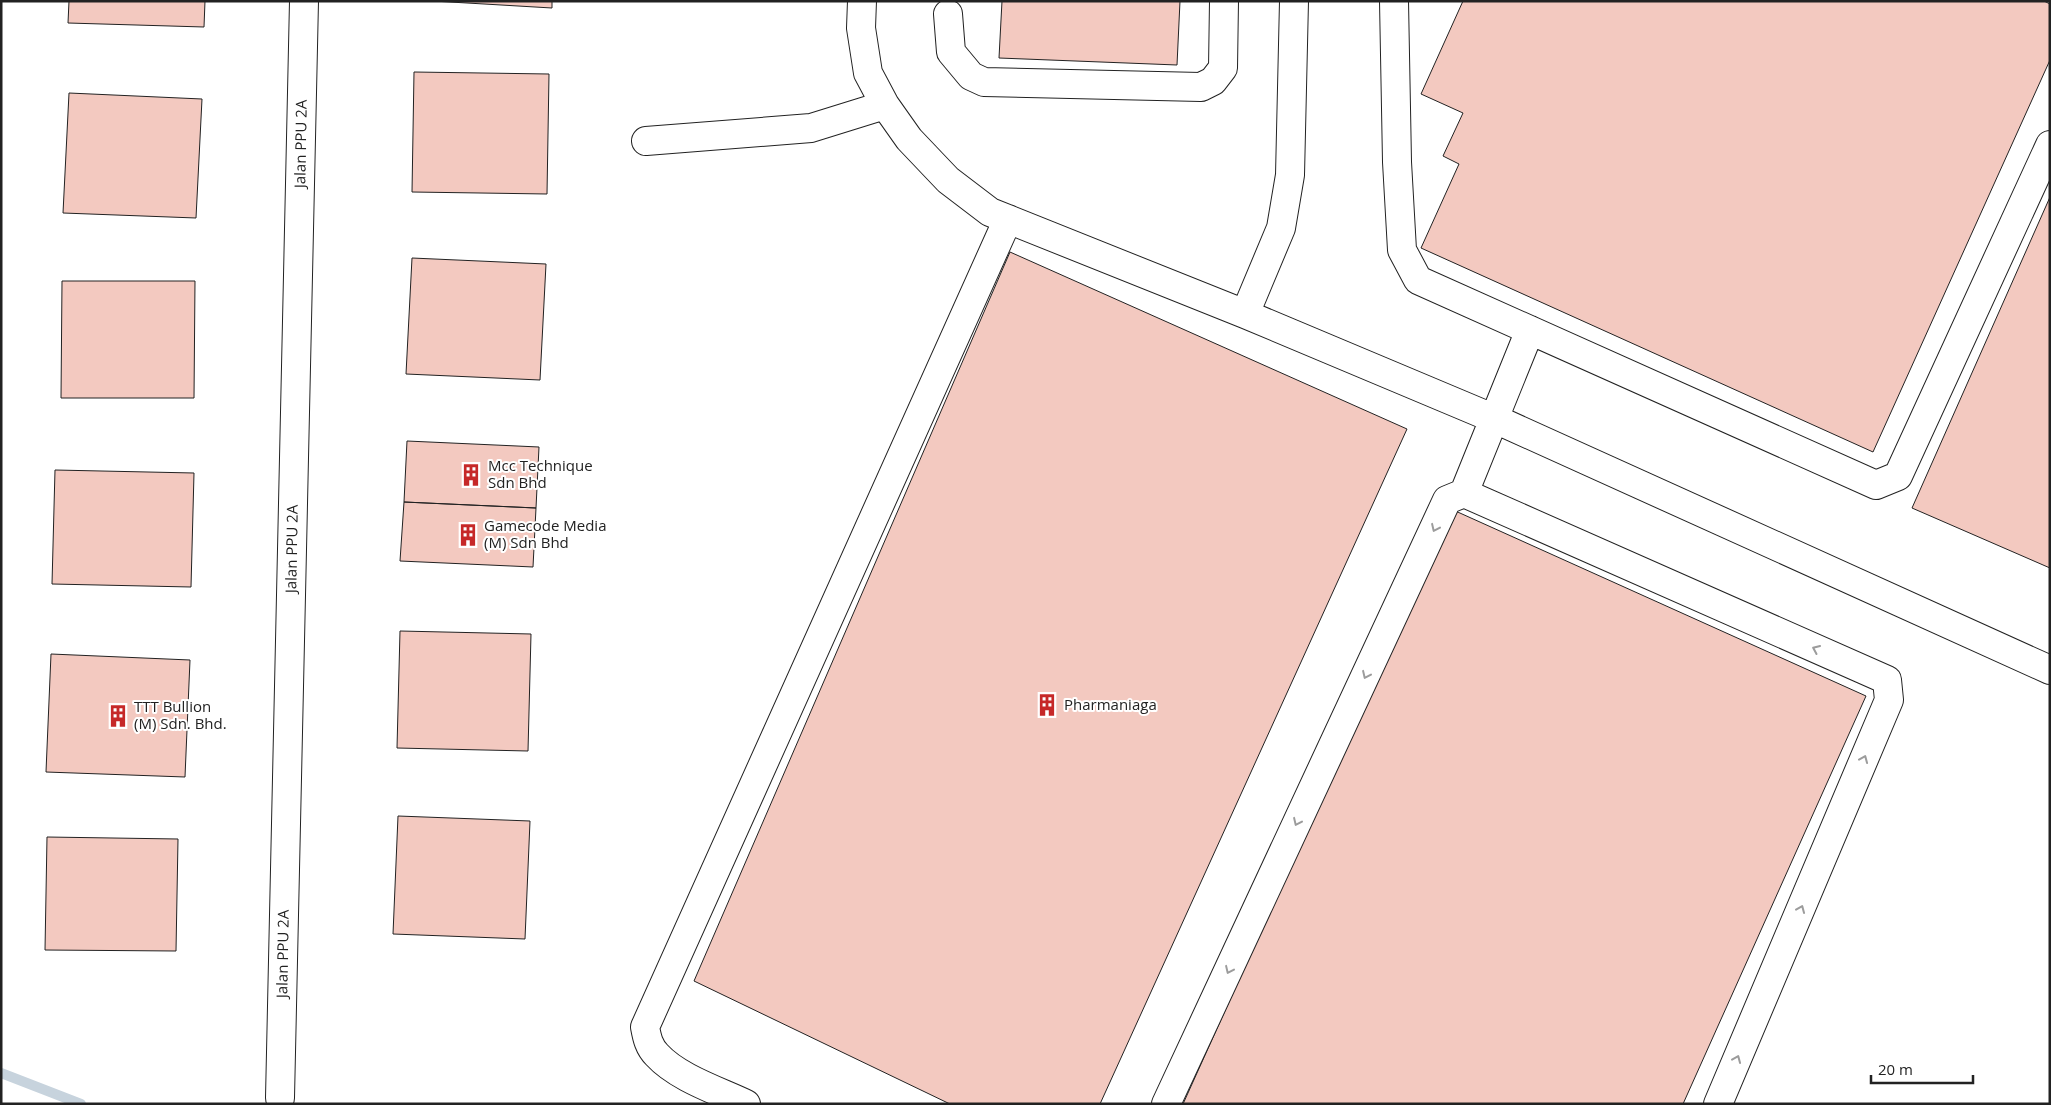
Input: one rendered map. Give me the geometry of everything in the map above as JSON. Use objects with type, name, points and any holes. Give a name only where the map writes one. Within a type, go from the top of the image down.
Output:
[{"type":"street","name":"Jalan PPU 2A","points":[[280,1098],[304,1]]},
{"type":"street","points":[[862,1],[861,28],[868,72],[885,105],[909,139],[948,180],[990,212],[1245,314],[1495,419],[2050,670]]},
{"type":"street","points":[[948,14],[951,52],[971,76],[984,82],[1201,87],[1213,81],[1223,68],[1224,1]]},
{"type":"street","points":[[1245,314],[1281,228],[1290,175],[1294,1]]},
{"type":"street","points":[[1394,1],[1397,162],[1402,250],[1418,280],[1876,485],[1898,476],[2050,145]]},
{"type":"street","points":[[646,141],[811,128],[885,105]]},
{"type":"street","points":[[746,1104],[694,1081],[657,1056],[649,1043],[645,1027],[1008,219]]},
{"type":"street","points":[[1166,1104],[1447,500],[1464,493],[1530,330]]},
{"type":"street","points":[[1464,493],[1887,680],[1889,700],[1718,1104]]},
{"type":"building","points":[[69,1],[205,1],[204,27],[68,23]]},
{"type":"building","points":[[433,1],[552,1],[552,8]]},
{"type":"building","points":[[1002,1],[1180,1],[1177,65],[999,58]]},
{"type":"building","points":[[1463,1],[2044,1],[2050,4],[2050,60],[1873,452],[1421,248],[1459,164],[1443,156],[1463,113],[1421,94]]},
{"type":"building","points":[[414,72],[549,74],[547,194],[412,192]]},
{"type":"building","points":[[69,93],[202,99],[196,218],[63,213]]},
{"type":"building","points":[[2050,197],[2050,568],[1912,508]]},
{"type":"building","name":"Pharmaniaga","points":[[1010,252],[1407,429],[1100,1104],[950,1104],[694,981]]},
{"type":"building","points":[[412,258],[546,264],[540,380],[406,374]]},
{"type":"building","points":[[62,281],[195,281],[194,398],[61,398]]},
{"type":"building","name":"Mcc Technique Sdn Bhd","points":[[407,441],[539,447],[536,508],[404,502]]},
{"type":"building","points":[[55,470],[194,473],[191,587],[52,584]]},
{"type":"building","name":"Gamecode Media (M) Sdn Bhd","points":[[404,502],[536,508],[533,567],[400,561]]},
{"type":"building","points":[[1451,509],[1866,696],[1683,1104],[1183,1104]]},
{"type":"building","points":[[400,631],[531,634],[528,751],[397,748]]},
{"type":"building","name":"TTT Bullion (M) Sdn. Bhd.","points":[[51,654],[190,660],[185,777],[46,772]]},
{"type":"building","points":[[398,816],[530,821],[525,939],[393,934]]},
{"type":"building","points":[[47,837],[178,839],[176,951],[45,950]]},
{"type":"waterway","points":[[1,1073],[81,1104]]},
{"type":"place","name":"Mcc Technique Sdn Bhd","points":[[471,475]]},
{"type":"place","name":"Gamecode Media (M) Sdn Bhd","points":[[468,535]]},
{"type":"place","name":"Pharmaniaga","points":[[1047,705]]},
{"type":"place","name":"TTT Bullion (M) Sdn. Bhd.","points":[[118,716]]}]
